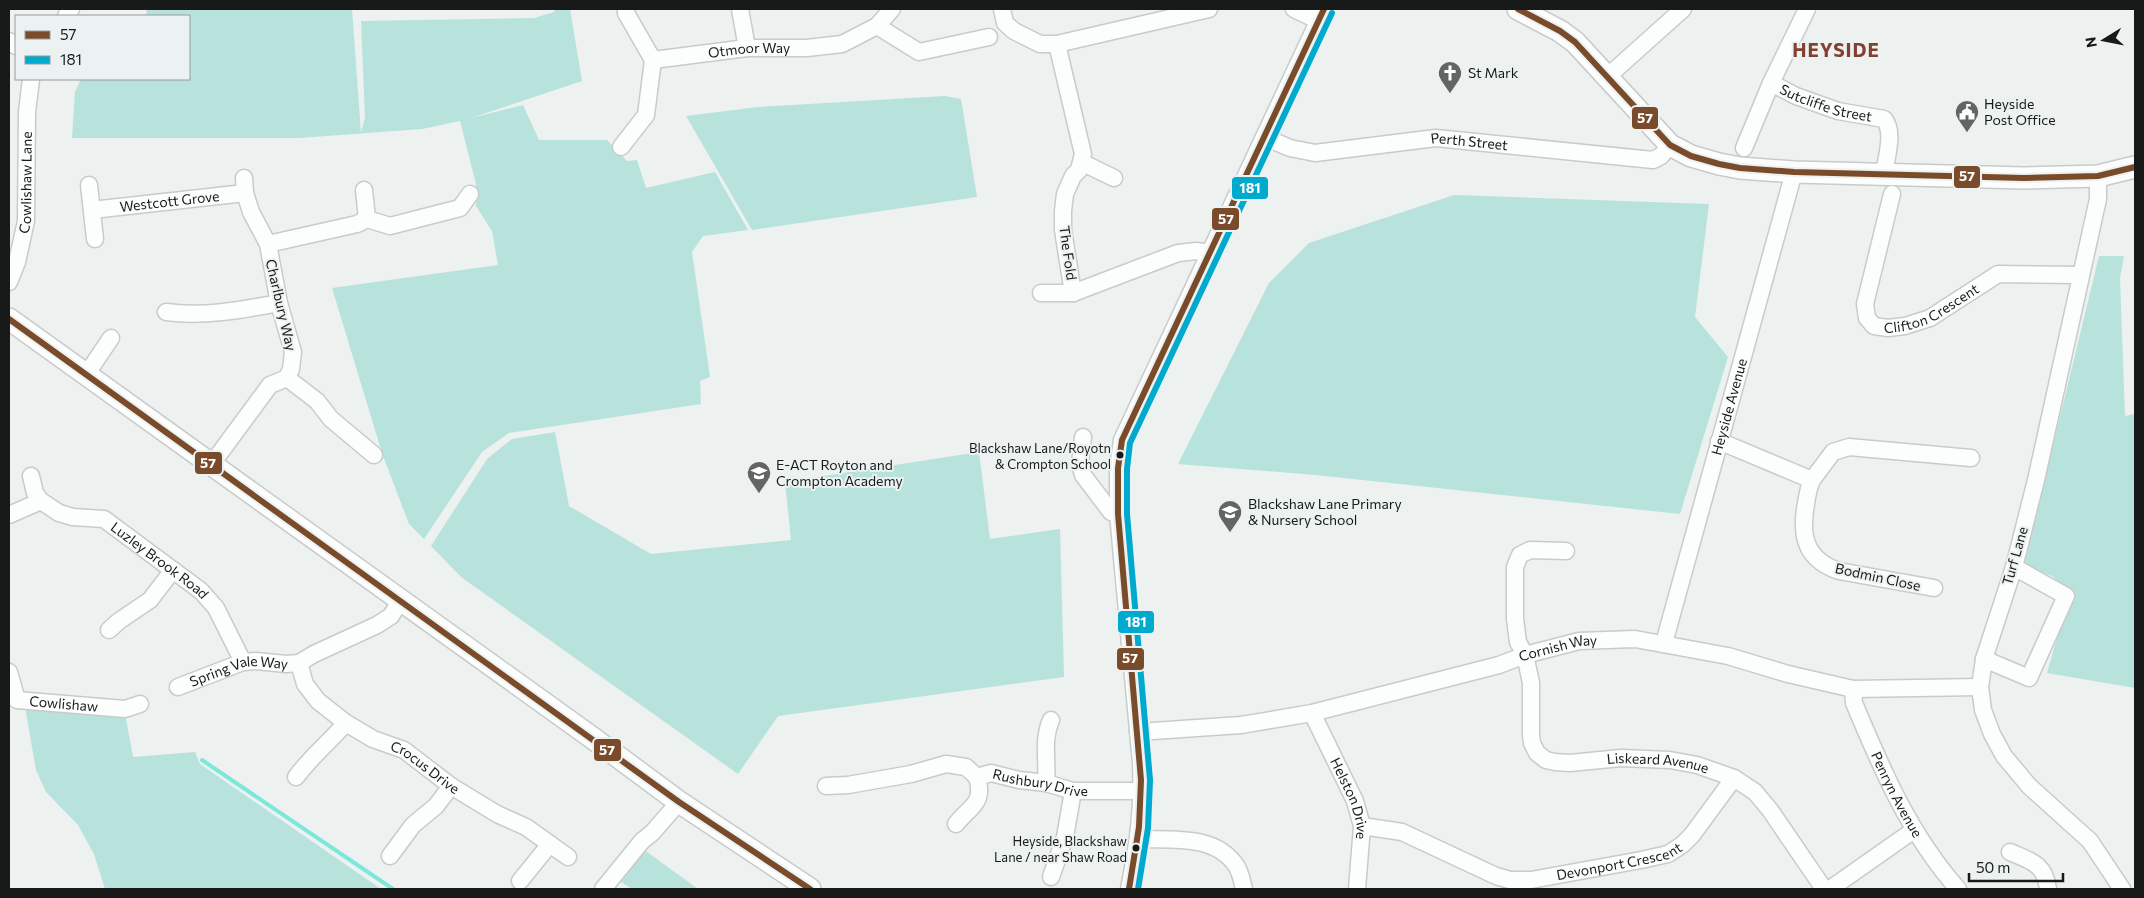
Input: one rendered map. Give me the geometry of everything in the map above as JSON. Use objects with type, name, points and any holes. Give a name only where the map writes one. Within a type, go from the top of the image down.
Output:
[{"type":"main road","points":[[1518,9],[1560,31],[1575,42],[1606,78],[1670,144],[1691,156],[1719,164],[1740,168],[1794,172],[2024,178],[2098,176],[2135,167]]},
{"type":"main road","points":[[9,319],[679,802],[810,889]]},
{"type":"street","points":[[621,147],[646,115],[653,60],[626,13],[626,9]]},
{"type":"street","points":[[740,9],[747,48]]},
{"type":"street","name":"Otmoor Way","points":[[653,60],[747,48],[807,48],[842,44],[877,26],[892,9]]},
{"type":"street","points":[[1002,9],[1005,23],[1014,31],[1040,44],[1057,44],[1209,9]]},
{"type":"street","points":[[1129,889],[1139,839],[1142,792],[1118,514],[1118,468],[1122,440],[1321,15],[1294,9]]},
{"type":"street","points":[[1606,78],[1684,9]]},
{"type":"street","points":[[1744,148],[1771,83],[1807,9]]},
{"type":"street","points":[[877,26],[919,52],[989,37]]},
{"type":"street","points":[[1057,44],[1082,158],[1114,178]]},
{"type":"street","name":"Cowlishaw Lane","points":[[9,282],[17,262],[26,221],[27,112],[31,80]]},
{"type":"street","name":"Sutcliffe Street","points":[[1771,83],[1838,111],[1884,119],[1889,127],[1884,174]]},
{"type":"street","name":"Perth Street","points":[[1264,137],[1290,148],[1315,154],[1436,138],[1653,160],[1661,156],[1670,144]]},
{"type":"street","name":"The Fold","points":[[1040,293],[1073,293],[1063,230],[1063,211],[1065,194],[1073,176],[1079,170],[1082,158]]},
{"type":"street","name":"Heyside Avenue","points":[[1664,643],[1794,172]]},
{"type":"street","name":"Turf Lane","points":[[2098,176],[2098,199],[2036,480],[2014,567],[1984,659],[1980,687],[1983,710],[1992,734],[2004,756],[2028,786],[2090,841],[2122,889]]},
{"type":"street","points":[[89,185],[95,239]]},
{"type":"street","name":"Westcott Grove","points":[[92,210],[245,186]]},
{"type":"street","name":"Charlbury Way","points":[[245,186],[251,212],[268,244],[279,303],[293,352],[291,369],[287,378]]},
{"type":"street","points":[[364,190],[367,219]]},
{"type":"street","points":[[268,244],[357,224],[367,219],[390,226],[403,224],[421,217],[460,208],[470,194]]},
{"type":"street","name":"Clifton Crescent","points":[[1892,194],[1865,304],[1866,318],[1874,326],[1888,328],[1920,323],[1998,274],[2081,275]]},
{"type":"street","points":[[1073,293],[1178,253],[1196,251],[1211,253]]},
{"type":"street","points":[[166,312],[185,314],[230,312],[279,303]]},
{"type":"street","points":[[86,375],[111,338]]},
{"type":"street","points":[[211,465],[270,386],[287,378],[317,400],[331,419],[374,454]]},
{"type":"street","points":[[1083,437],[1080,464],[1083,475],[1111,512],[1118,514]]},
{"type":"street","points":[[1719,440],[1812,480]]},
{"type":"street","name":"Bodmin Close","points":[[1934,588],[1839,571],[1825,565],[1807,547],[1804,537],[1807,496],[1812,480],[1833,452],[1849,447],[1971,458]]},
{"type":"street","points":[[9,515],[41,501],[35,493],[31,476]]},
{"type":"street","name":"Luzley Brook Road","points":[[41,501],[59,512],[104,519],[201,590],[216,608],[243,662]]},
{"type":"street","points":[[1525,655],[1518,642],[1515,619],[1517,560],[1530,550],[1566,552]]},
{"type":"street","points":[[1984,659],[2029,678],[2066,596],[2014,567]]},
{"type":"street","points":[[109,630],[150,600],[174,570]]},
{"type":"street","name":"Spring Vale Way","points":[[178,687],[243,662],[300,663],[314,654],[377,625],[391,616],[400,601]]},
{"type":"street","name":"Cornish Way","points":[[1138,732],[1241,725],[1312,713],[1499,665],[1525,655],[1579,641],[1636,639],[1664,643],[1728,656],[1788,674],[1853,689],[1980,687]]},
{"type":"street","name":"Liskeard Avenue","points":[[1525,655],[1531,683],[1532,743],[1537,753],[1546,760],[1570,763],[1622,758],[1670,760],[1697,765],[1734,778],[1755,792],[1770,810],[1824,889]]},
{"type":"street","name":"Crocus Drive","points":[[300,663],[306,684],[318,701],[346,723],[373,739],[404,750],[451,786],[498,814],[526,827],[568,857]]},
{"type":"street","name":"Cowlishaw","points":[[9,672],[17,700],[125,709],[140,704]]},
{"type":"street","name":"Penryn Avenue","points":[[1853,689],[1854,703],[1889,784],[1914,830],[1941,869],[1958,889]]},
{"type":"street","name":"Helston Drive","points":[[1312,713],[1355,801],[1362,826],[1357,889]]},
{"type":"street","points":[[1046,783],[1048,760],[1046,733],[1051,720]]},
{"type":"street","points":[[296,777],[311,757],[326,746],[346,723]]},
{"type":"street","name":"Rushbury Drive","points":[[826,786],[848,785],[911,774],[946,764],[966,767],[977,777],[991,773],[1019,780],[1046,783],[1073,791],[1142,792]]},
{"type":"street","points":[[956,824],[976,804],[980,790],[977,777]]},
{"type":"street","name":"Devonport Crescent","points":[[1362,826],[1402,832],[1496,876],[1510,880],[1531,880],[1641,860],[1675,850],[1692,835],[1734,778]]},
{"type":"street","points":[[390,856],[413,825],[436,806],[451,786]]},
{"type":"street","points":[[1051,878],[1065,837],[1073,791]]},
{"type":"street","points":[[603,889],[642,841],[652,833],[679,802]]},
{"type":"street","points":[[1830,889],[1914,830]]},
{"type":"street","points":[[1139,839],[1201,841],[1212,846],[1236,865],[1244,889]]},
{"type":"street","points":[[520,882],[550,844]]},
{"type":"street","points":[[2010,852],[2036,863],[2046,877],[2048,889]]},
{"type":"shaded area","points":[[147,9],[352,9],[361,133],[365,117],[361,21],[534,18],[554,12],[555,9],[570,9],[582,81],[471,118],[523,105],[539,140],[607,140],[627,161],[637,160],[646,188],[715,172],[748,230],[703,236],[692,252],[710,377],[700,381],[701,404],[509,433],[482,452],[424,539],[409,524],[382,453],[332,288],[498,265],[492,231],[476,206],[476,184],[460,121],[422,129],[299,138],[72,138],[75,92],[81,80],[190,80],[190,15],[146,15]]},
{"type":"shaded area","points":[[945,96],[961,99],[977,197],[752,230],[686,116],[758,107]]},
{"type":"shaded area","points":[[1454,195],[1709,204],[1695,317],[1728,357],[1680,514],[1316,475],[1178,464],[1269,283],[1309,243]]},
{"type":"shaded area","points":[[2099,256],[2124,256],[2120,278],[2125,416],[2135,414],[2135,688],[2047,673],[2070,592],[2052,576],[2024,565]]},
{"type":"shaded area","points":[[555,432],[569,506],[651,554],[791,540],[785,482],[979,452],[990,539],[1060,529],[1064,677],[778,716],[738,774],[461,577],[431,546],[487,459],[512,439]]},
{"type":"shaded area","points":[[25,707],[125,713],[133,757],[195,752],[200,764],[381,889],[105,889],[94,854],[78,825],[46,792],[36,770]]},
{"type":"shaded area","points":[[643,849],[698,889],[632,889],[618,880]]},
{"type":"waterway","points":[[202,760],[393,889]]},
{"type":"transit line","name":"57","points":[[1129,889],[1139,827],[1141,780],[1118,514],[1118,468],[1122,440],[1324,9]]},
{"type":"transit line","name":"57","points":[[1518,9],[1560,31],[1575,42],[1670,145],[1691,156],[1719,164],[1740,168],[1794,172],[2024,178],[2098,176],[2135,167]]},
{"type":"transit line","name":"181","points":[[1138,889],[1148,828],[1150,780],[1127,514],[1127,469],[1130,443],[1332,13]]},
{"type":"transit line","name":"57","points":[[9,319],[679,802],[810,889]]},
{"type":"place","name":"St Mark","points":[[1450,94]]},
{"type":"place","name":"Heyside Post Office","points":[[1967,133]]},
{"type":"place","name":"Blackshaw Lane/Royotn & Crompton School","points":[[1120,455]]},
{"type":"place","name":"E-ACT Royton and Crompton Academy","points":[[759,494]]},
{"type":"place","name":"Blackshaw Lane Primary & Nursery School","points":[[1230,533]]},
{"type":"place","name":"Heyside, Blackshaw Lane / near Shaw Road","points":[[1136,848]]},
{"type":"district","name":"HEYSIDE","points":[[1836,50]]}]
